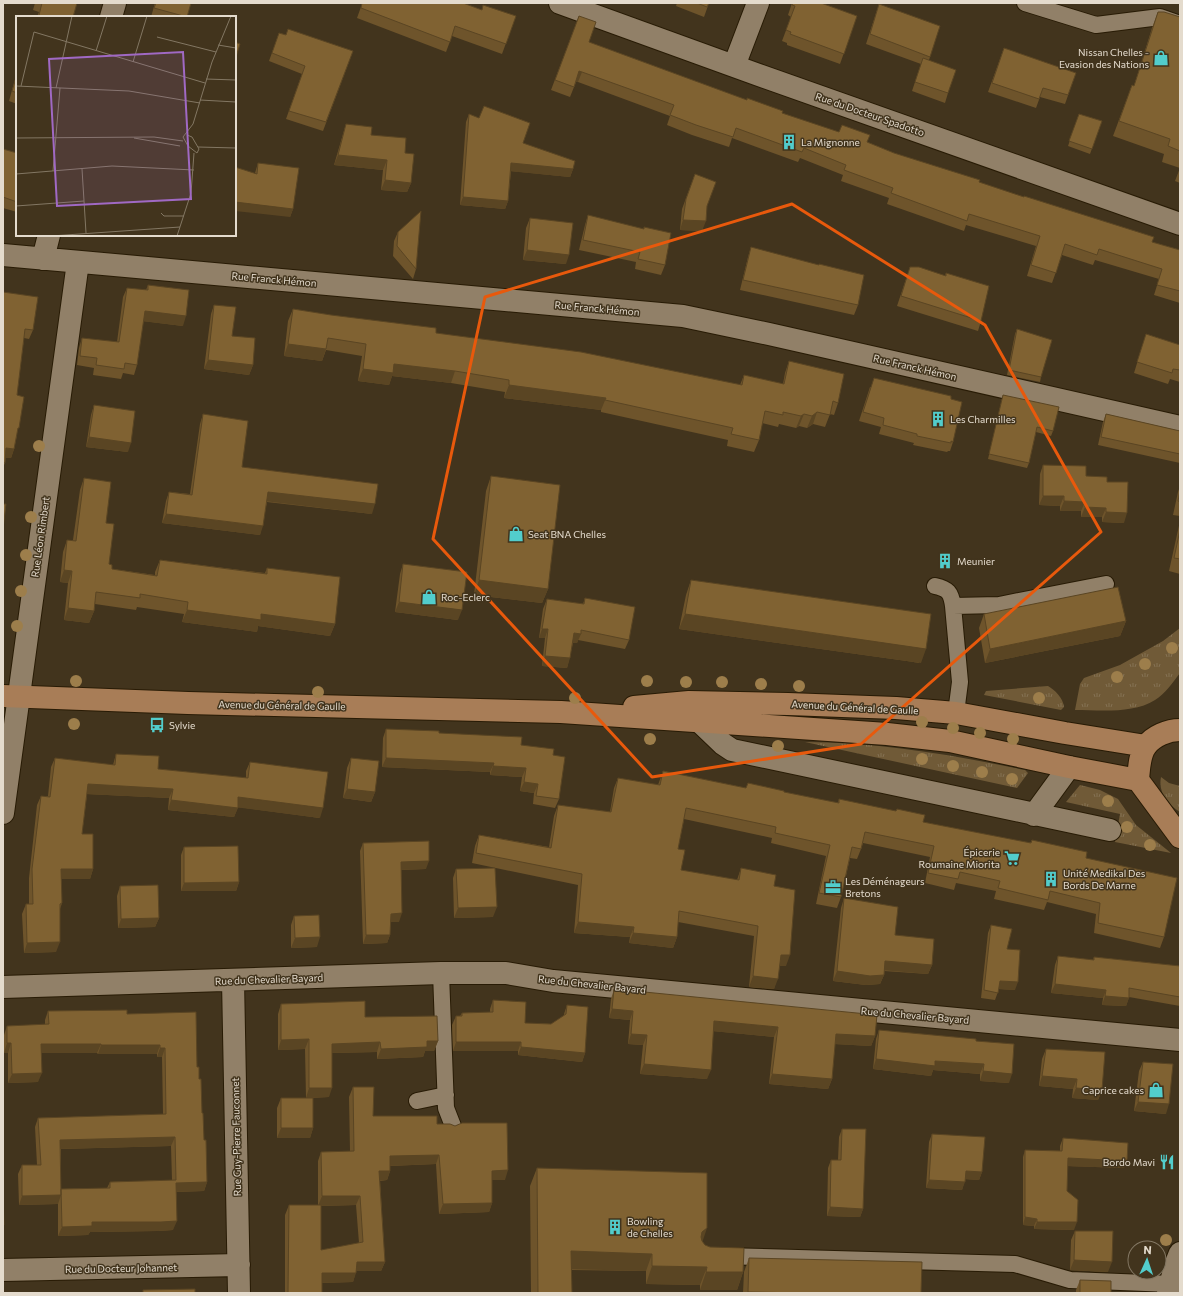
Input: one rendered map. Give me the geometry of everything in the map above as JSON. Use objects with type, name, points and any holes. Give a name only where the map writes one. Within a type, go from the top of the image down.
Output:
[{"type":"main road","name":"Avenue du Général de Gaulle","points":[[11,696],[188,703],[561,712],[915,736],[950,741],[1069,767],[1138,780]]},
{"type":"main road","name":"Avenue du Général de Gaulle","points":[[561,712],[689,702],[896,708],[956,713],[1146,746]]},
{"type":"main road","points":[[1178,728],[1155,737],[1146,746],[1140,765],[1138,780],[1180,837]]},
{"type":"street","points":[[112,16],[116,3]]},
{"type":"street","name":"Rue du Docteur Spadotto","points":[[560,3],[1180,224]]},
{"type":"street","points":[[734,66],[758,3]]},
{"type":"street","points":[[43,259],[49,236]]},
{"type":"street","name":"Rue Franck Hémon","points":[[3,255],[682,316],[1180,427]]},
{"type":"street","name":"Rue Léon Rimbert","points":[[3,813],[11,696],[78,262]]},
{"type":"street","points":[[700,722],[723,744],[732,750],[1110,830]]},
{"type":"street","points":[[1034,815],[1069,767]]},
{"type":"street","name":"Rue du Chevalier Bayard","points":[[3,987],[441,973],[506,973],[561,981],[1180,1040]]},
{"type":"street","name":"Rue Guy-Pierre Fauconnet","points":[[233,980],[239,1293]]},
{"type":"street","points":[[1170,1288],[1180,1253]]},
{"type":"street","name":"Rue du Docteur Johannet","points":[[3,1270],[239,1265]]},
{"type":"lane","points":[[1025,3],[1096,25],[1160,17],[1180,24]]},
{"type":"lane","points":[[953,606],[999,605],[1106,584]]},
{"type":"lane","points":[[935,586],[944,588],[949,592],[952,599],[960,682],[956,713]]},
{"type":"lane","points":[[441,973],[446,1108],[453,1126]]},
{"type":"lane","points":[[417,1101],[446,1095]]},
{"type":"lane","points":[[704,1255],[1015,1264],[1070,1280],[1170,1288]]},
{"type":"highlighted area","points":[[792,204],[985,325],[1101,532],[861,744],[652,777],[433,539],[485,297]]},
{"type":"green space","points":[[1180,628],[1180,673],[1162,695],[1146,704],[1127,709],[1105,711],[1075,710],[1080,684],[1084,678],[1120,665],[1163,641]]},
{"type":"green space","points":[[1048,686],[1056,692],[1062,700],[1064,707],[1061,710],[984,695],[986,691]]},
{"type":"green space","points":[[805,742],[861,744],[916,750],[1025,770],[1028,773],[1017,788]]},
{"type":"green space","points":[[1161,777],[1169,783],[1180,786],[1180,812],[1164,797],[1160,782]]},
{"type":"green space","points":[[1080,785],[1100,790],[1118,799],[1136,825],[1171,853],[1115,842],[1120,814],[1066,802]]},
{"type":"building","points":[[42,3],[77,3],[73,16],[39,15]]},
{"type":"building","points":[[156,3],[191,3],[187,16],[154,8]]},
{"type":"building","points":[[362,3],[463,3],[482,10],[483,5],[516,16],[506,44],[455,26],[450,42],[361,8]]},
{"type":"building","points":[[697,3],[709,3],[707,7]]},
{"type":"building","points":[[793,3],[821,3],[857,16],[844,54],[790,34],[791,32],[786,30],[795,6],[792,5]]},
{"type":"building","points":[[879,4],[940,26],[930,57],[870,34]]},
{"type":"building","points":[[1158,12],[1164,12],[1180,17],[1180,151],[1168,146],[1170,139],[1119,121],[1132,85],[1134,86]]},
{"type":"building","points":[[579,16],[596,22],[589,42],[747,100],[747,98],[783,111],[782,113],[839,132],[842,125],[870,135],[867,142],[894,153],[980,180],[979,182],[1024,197],[1154,237],[1152,242],[1180,250],[1180,291],[1157,285],[1162,269],[1099,249],[1097,255],[1065,244],[1056,273],[1031,265],[1040,236],[969,214],[967,221],[891,193],[893,188],[844,170],[846,165],[804,148],[802,152],[736,128],[733,137],[696,125],[670,115],[674,105],[579,71],[574,87],[555,80]]},
{"type":"building","points":[[288,29],[353,51],[326,122],[289,111],[305,66],[272,53],[279,33],[286,35]]},
{"type":"building","points":[[236,42],[240,44],[236,57]]},
{"type":"building","points":[[1004,48],[1076,73],[1068,95],[1043,88],[1039,99],[992,83]]},
{"type":"building","points":[[923,58],[956,70],[948,93],[915,82]]},
{"type":"building","points":[[16,78],[16,93],[12,91]]},
{"type":"building","points":[[484,106],[530,123],[523,143],[575,161],[573,169],[511,163],[508,201],[463,197],[469,114],[479,118]]},
{"type":"building","points":[[1079,114],[1102,121],[1092,149],[1069,141]]},
{"type":"building","points":[[346,124],[372,127],[371,135],[406,138],[405,153],[414,154],[411,183],[385,180],[387,160],[338,155]]},
{"type":"building","points":[[3,149],[16,153],[16,202],[3,197]]},
{"type":"building","points":[[258,163],[299,168],[293,209],[236,202],[236,167],[257,174]]},
{"type":"building","points":[[695,174],[716,182],[707,206],[706,221],[683,220],[686,199]]},
{"type":"building","points":[[421,211],[416,269],[397,246],[398,232]]},
{"type":"building","points":[[588,215],[644,229],[644,227],[671,233],[665,265],[638,259],[640,252],[583,240]]},
{"type":"building","points":[[530,218],[573,223],[569,255],[527,250]]},
{"type":"building","points":[[751,247],[864,275],[858,305],[743,280]]},
{"type":"building","points":[[910,267],[919,267],[946,276],[946,273],[989,286],[981,321],[901,296]]},
{"type":"building","points":[[148,285],[189,290],[186,316],[145,311],[137,365],[125,363],[124,369],[96,365],[97,358],[80,356],[82,338],[119,342],[127,288],[148,290]]},
{"type":"building","points":[[3,292],[38,297],[33,330],[25,329],[17,395],[24,397],[19,428],[14,449],[6,448],[5,463],[3,462]]},
{"type":"building","points":[[214,305],[236,307],[232,336],[255,338],[253,365],[208,360]]},
{"type":"building","points":[[293,309],[436,328],[436,333],[581,352],[742,385],[744,375],[784,384],[789,361],[844,374],[838,403],[833,401],[830,415],[817,412],[812,416],[804,414],[801,416],[783,412],[783,415],[765,411],[759,440],[731,434],[733,428],[605,400],[606,398],[509,385],[509,380],[455,371],[394,364],[393,373],[363,369],[366,344],[328,338],[326,349],[288,344]]},
{"type":"building","points":[[1017,329],[1052,340],[1041,377],[1009,370]]},
{"type":"building","points":[[1146,334],[1180,345],[1180,370],[1173,369],[1172,373],[1137,362]]},
{"type":"building","points":[[874,378],[951,396],[951,399],[962,402],[953,442],[951,441],[951,443],[917,436],[917,434],[883,425],[884,418],[863,412]]},
{"type":"building","points":[[1003,395],[1059,407],[1053,431],[1037,427],[1029,463],[989,454]]},
{"type":"building","points":[[94,405],[135,411],[131,443],[89,437]]},
{"type":"building","points":[[203,414],[248,421],[242,467],[378,484],[375,504],[268,492],[263,526],[166,514],[169,492],[192,495]]},
{"type":"building","points":[[1106,414],[1180,431],[1180,454],[1101,437]]},
{"type":"building","points":[[1043,465],[1086,466],[1086,476],[1107,477],[1107,482],[1128,482],[1127,513],[1106,512],[1106,508],[1085,507],[1085,502],[1064,501],[1064,496],[1043,496]]},
{"type":"building","name":"Seat BNA Chelles","points":[[491,476],[560,485],[548,589],[479,580]]},
{"type":"building","points":[[84,478],[111,482],[106,523],[114,524],[109,564],[112,565],[112,569],[157,576],[160,560],[267,574],[267,568],[340,577],[335,624],[261,614],[261,620],[187,610],[188,602],[140,594],[140,598],[96,592],[94,611],[68,608],[72,571],[64,570],[67,540],[76,541]]},
{"type":"building","points":[[1180,491],[1180,502],[1178,501]]},
{"type":"building","points":[[3,504],[6,504],[3,529]]},
{"type":"building","points":[[1180,530],[1180,559],[1174,558]]},
{"type":"building","name":"Roc-Eclerc","points":[[403,564],[467,572],[462,610],[399,602]]},
{"type":"building","points":[[691,580],[931,614],[926,649],[685,614]]},
{"type":"building","points":[[1118,587],[1126,621],[990,649],[984,614]]},
{"type":"building","points":[[585,598],[635,607],[629,640],[581,630],[581,634],[574,633],[570,658],[545,656],[548,629],[542,629],[547,599],[584,604]]},
{"type":"building","points":[[386,729],[522,737],[521,745],[554,749],[553,755],[565,757],[559,799],[536,796],[538,784],[524,782],[526,768],[493,766],[494,763],[386,758]]},
{"type":"building","points":[[116,754],[159,756],[158,769],[248,778],[250,762],[328,772],[323,808],[238,797],[238,808],[171,800],[173,789],[88,784],[82,834],[93,834],[93,869],[61,869],[62,903],[60,904],[60,942],[27,943],[26,904],[33,904],[32,869],[41,796],[50,797],[55,758],[115,765]]},
{"type":"building","points":[[351,758],[379,761],[375,792],[347,789]]},
{"type":"building","points":[[663,771],[746,788],[748,783],[839,803],[839,799],[896,811],[897,809],[925,815],[923,822],[1031,843],[1032,840],[1087,852],[1086,858],[1177,878],[1164,937],[1098,923],[1100,903],[1050,891],[1048,900],[998,888],[1000,881],[960,872],[958,879],[928,873],[934,846],[865,832],[861,849],[852,847],[841,897],[819,893],[830,845],[775,833],[776,827],[686,808],[678,849],[685,850],[681,870],[739,880],[741,868],[776,875],[774,886],[795,890],[790,955],[781,955],[778,979],[753,976],[758,926],[679,911],[677,937],[633,933],[634,927],[578,922],[582,874],[476,853],[479,835],[551,848],[558,805],[611,812],[618,778],[660,785]]},
{"type":"building","points":[[429,841],[429,861],[401,862],[402,913],[391,914],[390,935],[366,935],[363,843]]},
{"type":"building","points":[[238,846],[239,882],[184,883],[184,847]]},
{"type":"building","points":[[495,868],[497,907],[458,908],[456,869]]},
{"type":"building","points":[[158,885],[159,918],[121,919],[120,886]]},
{"type":"building","points":[[844,898],[898,907],[895,935],[934,939],[932,965],[885,961],[884,975],[870,976],[837,971]]},
{"type":"building","points":[[319,915],[320,937],[295,938],[294,916]]},
{"type":"building","points":[[991,925],[1012,929],[1007,949],[1020,950],[1018,982],[1000,981],[998,993],[984,990]]},
{"type":"building","points":[[1058,956],[1094,960],[1094,957],[1180,966],[1180,997],[1129,988],[1129,998],[1105,996],[1106,990],[1055,984]]},
{"type":"building","points":[[614,989],[877,1015],[875,1036],[836,1034],[832,1079],[772,1074],[778,1027],[714,1021],[711,1070],[644,1064],[647,1035],[631,1034],[633,1011],[612,1009]]},
{"type":"building","points":[[493,1000],[526,1002],[525,1023],[551,1024],[566,1014],[567,1005],[588,1007],[585,1053],[521,1047],[521,1042],[456,1042],[456,1016],[462,1016],[462,1013],[493,1012]]},
{"type":"building","points":[[365,1001],[365,1017],[437,1016],[438,1041],[427,1041],[427,1047],[381,1049],[380,1042],[332,1044],[332,1088],[309,1088],[309,1039],[281,1040],[281,1004]]},
{"type":"building","points":[[127,1010],[127,1014],[196,1012],[197,1067],[199,1067],[199,1079],[201,1079],[204,1140],[206,1140],[207,1182],[176,1183],[177,1221],[92,1222],[92,1226],[62,1227],[61,1189],[110,1188],[110,1182],[176,1180],[175,1137],[60,1140],[61,1195],[22,1196],[22,1165],[41,1165],[38,1118],[166,1114],[165,1048],[160,1048],[160,1045],[41,1044],[42,1073],[12,1074],[11,1043],[7,1043],[7,1026],[49,1024],[48,1011]]},
{"type":"building","points":[[879,1030],[1014,1044],[1012,1074],[983,1071],[984,1064],[935,1061],[935,1066],[876,1059]]},
{"type":"building","points":[[1046,1049],[1105,1052],[1102,1090],[1076,1088],[1077,1079],[1042,1076]]},
{"type":"building","points":[[1143,1062],[1173,1064],[1169,1104],[1138,1102]]},
{"type":"building","points":[[353,1087],[374,1087],[373,1116],[437,1116],[437,1124],[450,1124],[455,1126],[462,1123],[507,1123],[508,1170],[492,1171],[492,1203],[443,1204],[439,1155],[390,1156],[390,1171],[379,1171],[385,1262],[357,1262],[356,1273],[322,1273],[322,1293],[288,1293],[289,1205],[321,1205],[321,1250],[363,1242],[360,1196],[322,1196],[321,1152],[354,1151]]},
{"type":"building","points":[[281,1098],[313,1098],[313,1128],[281,1128]]},
{"type":"building","points":[[842,1129],[866,1129],[863,1209],[830,1207],[831,1160],[841,1160]]},
{"type":"building","points":[[932,1134],[985,1137],[982,1172],[966,1171],[965,1182],[929,1180]]},
{"type":"building","points":[[1063,1138],[1128,1143],[1127,1161],[1068,1158],[1067,1191],[1078,1200],[1077,1222],[1037,1222],[1037,1219],[1025,1217],[1025,1150],[1062,1151]]},
{"type":"building","name":"Bowling de Chelles","points":[[537,1168],[707,1173],[707,1228],[702,1232],[702,1241],[705,1245],[710,1247],[744,1248],[743,1272],[706,1272],[707,1267],[652,1266],[652,1254],[571,1251],[572,1293],[538,1293]]},
{"type":"building","points":[[3,1194],[4,1225],[3,1225]]},
{"type":"building","points":[[1075,1231],[1113,1231],[1112,1262],[1074,1260]]},
{"type":"building","points":[[749,1258],[922,1262],[921,1293],[748,1292]]},
{"type":"building","points":[[1080,1280],[1111,1281],[1111,1293],[1080,1293]]},
{"type":"building","points":[[195,1289],[195,1293],[143,1293],[143,1290]]},
{"type":"place","name":"Nissan Chelles - Evasion des Nations","points":[[1161,58]]},
{"type":"place","name":"La Mignonne","points":[[789,142]]},
{"type":"place","name":"Les Charmilles","points":[[938,419]]},
{"type":"place","name":"Seat BNA Chelles","points":[[516,534]]},
{"type":"place","name":"Meunier","points":[[945,561]]},
{"type":"place","name":"Roc-Eclerc","points":[[429,597]]},
{"type":"place","name":"Sylvie","points":[[157,725]]},
{"type":"place","name":"Épicerie Roumaine Miorita","points":[[1012,858]]},
{"type":"place","name":"Unité Medikal Des Bords De Marne","points":[[1051,879]]},
{"type":"place","name":"Les Déménageurs Bretons","points":[[833,887]]},
{"type":"place","name":"Caprice cakes","points":[[1156,1090]]},
{"type":"place","name":"Bordo Mavi","points":[[1167,1162]]},
{"type":"place","name":"Bowling de Chelles","points":[[615,1227]]}]
